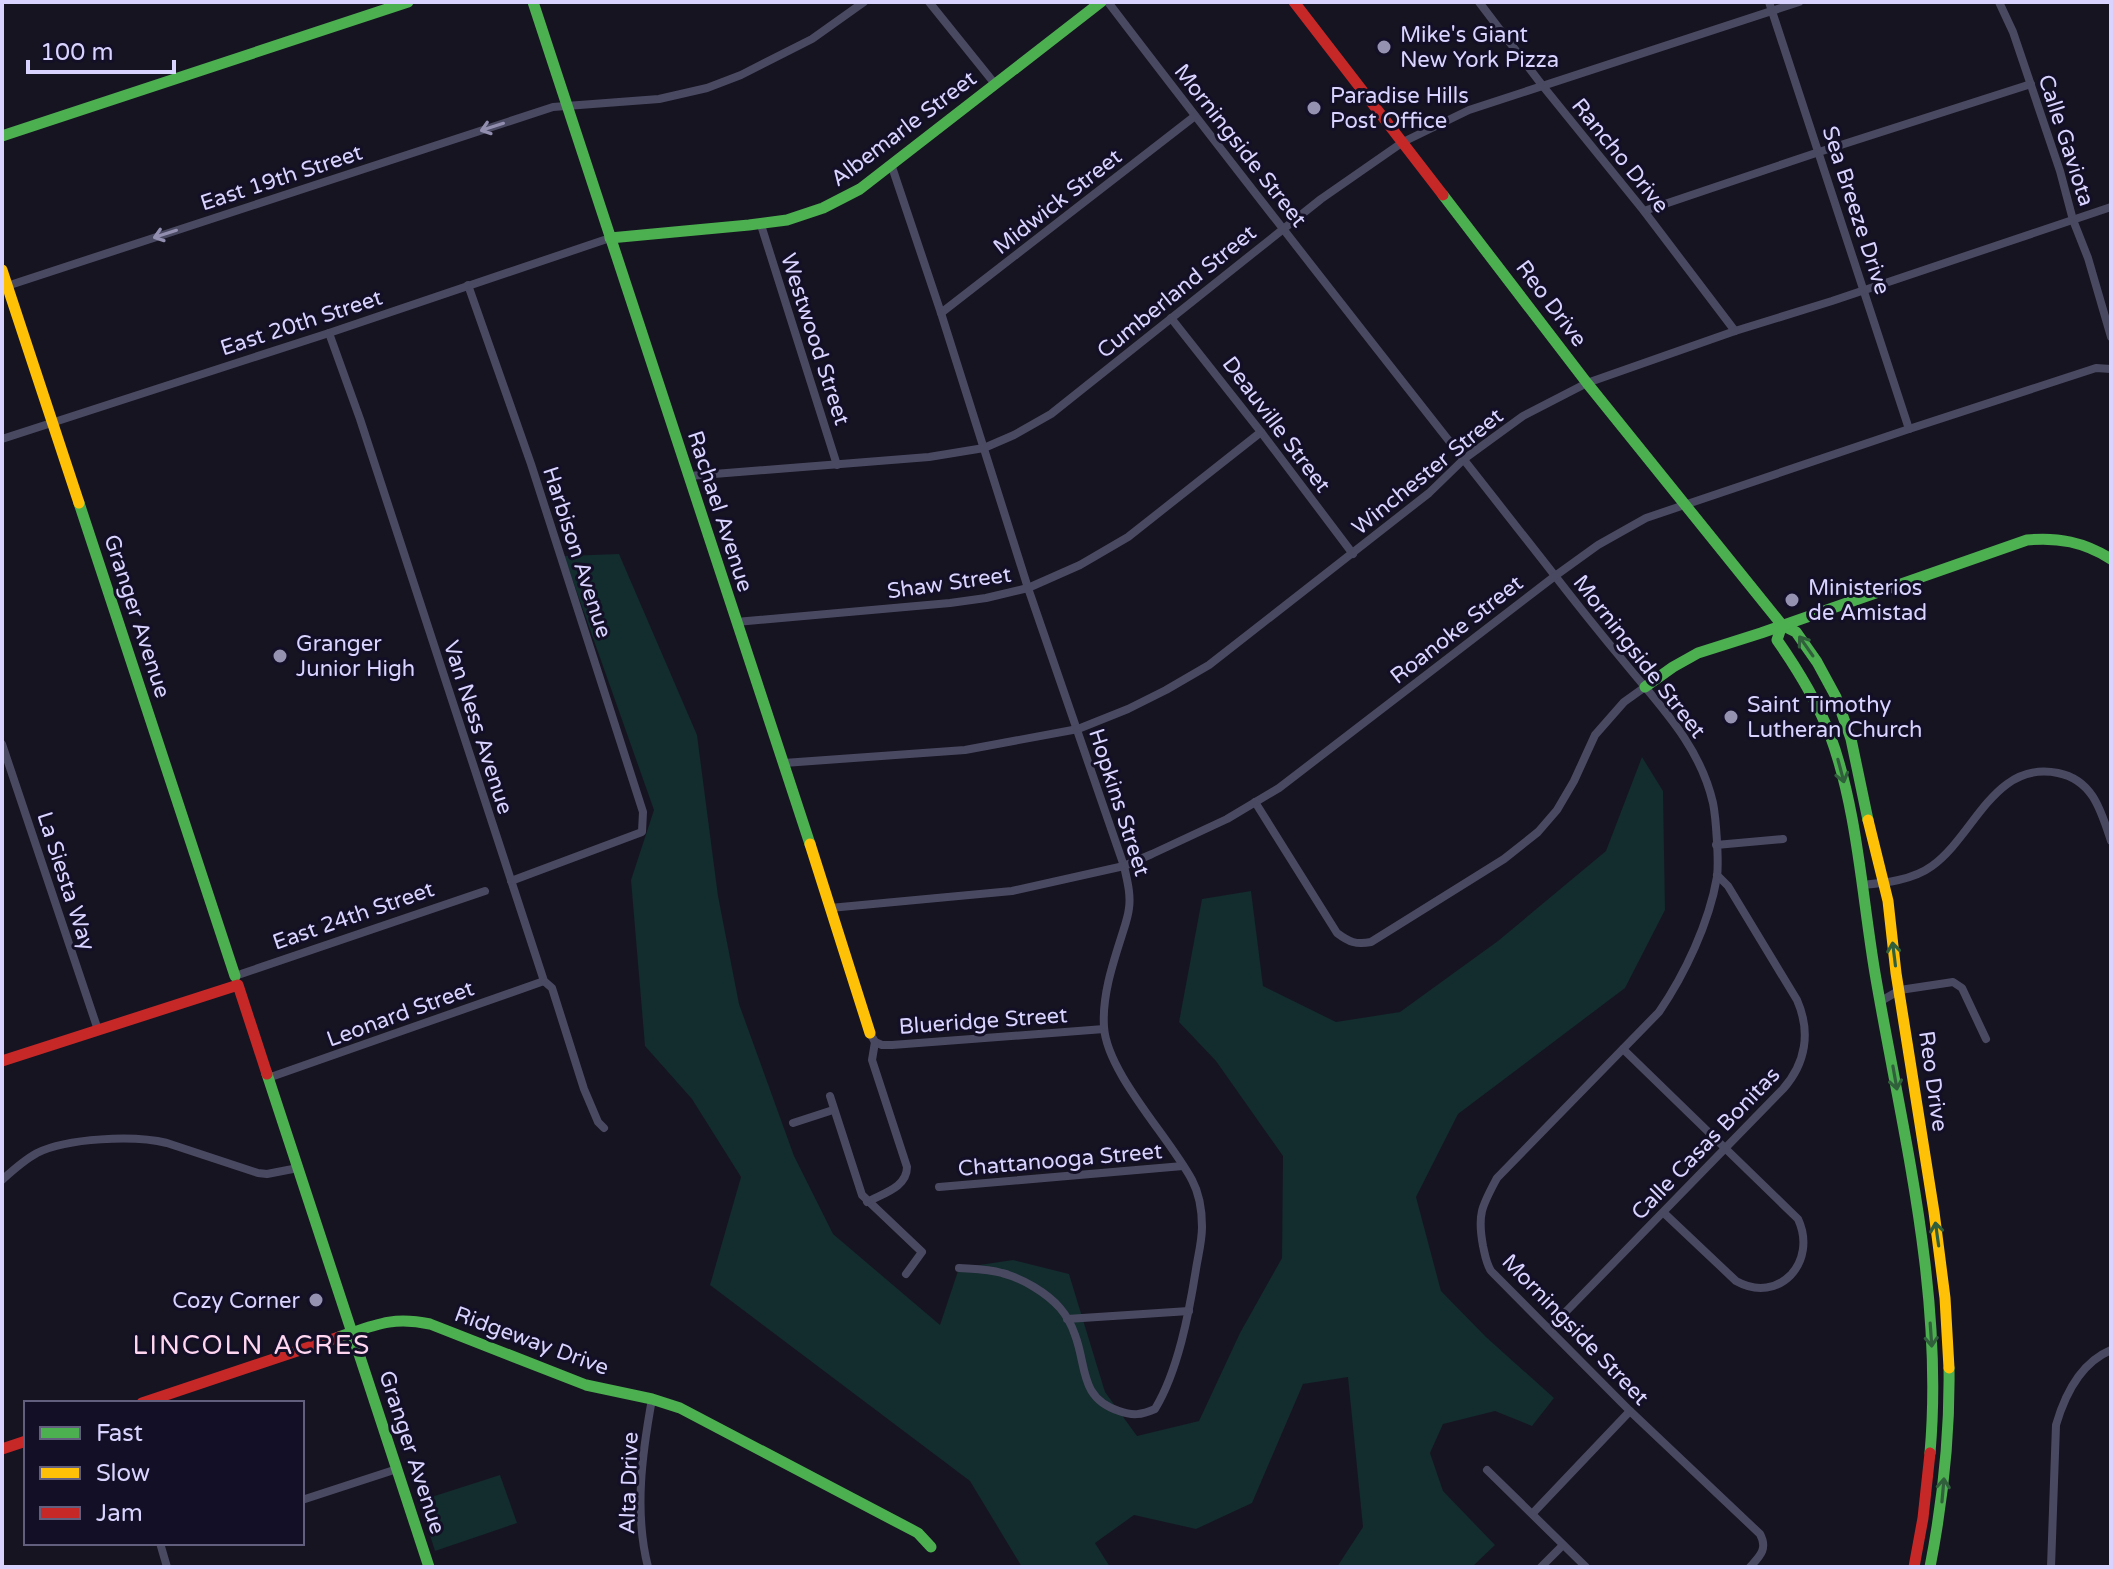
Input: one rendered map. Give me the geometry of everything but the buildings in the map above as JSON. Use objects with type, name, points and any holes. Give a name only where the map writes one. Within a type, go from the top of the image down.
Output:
[{"type":"street","points":[[2,136],[408,2]]},
{"type":"street","name":"Rachael Avenue","points":[[533,2],[872,1038]]},
{"type":"street","name":"East 19th Street","points":[[7,286],[553,107],[659,99],[707,88],[741,75],[812,39],[864,2]]},
{"type":"street","points":[[929,2],[995,84]]},
{"type":"street","name":"Albemarle Street","points":[[610,238],[761,225],[792,220],[836,203],[860,189],[1101,2]]},
{"type":"street","name":"Morningside Street","points":[[1108,2],[1555,576],[1688,741],[1706,781],[1713,804],[1717,875],[1702,929],[1674,990],[1659,1012],[1497,1178],[1483,1204],[1479,1226],[1486,1263],[1491,1271],[1630,1411],[1760,1534],[1764,1549],[1750,1567]]},
{"type":"street","name":"Reo Drive","points":[[1294,2],[1587,383],[1782,625],[1796,632],[1836,697],[1851,739],[1860,790],[1888,901],[1943,1284],[1949,1368],[1948,1442],[1941,1511],[1930,1567]]},
{"type":"street","name":"Rancho Drive","points":[[1479,2],[1735,331]]},
{"type":"street","name":"Cumberland Street","points":[[689,476],[929,457],[984,448],[1051,414],[1283,228],[1403,142],[1469,110],[1771,6],[1799,2]]},
{"type":"street","name":"Calle Gaviota","points":[[1999,2],[2031,84],[2111,337]]},
{"type":"street","name":"Sea Breeze Drive","points":[[1771,6],[1909,429]]},
{"type":"street","points":[[1644,211],[2031,84]]},
{"type":"street","name":"Midwick Street","points":[[941,313],[1195,116]]},
{"type":"street","name":"Hopkins Street","points":[[891,164],[1028,588],[1124,866],[1129,910],[1105,999],[1104,1029],[1110,1050],[1127,1084],[1193,1181],[1202,1227],[1189,1311],[1168,1383],[1155,1409],[1139,1416],[1114,1409],[1095,1395],[1086,1381],[1076,1335],[1061,1309],[1049,1297],[1003,1273],[959,1268]]},
{"type":"street","name":"Winchester Street","points":[[784,763],[965,750],[1078,729],[1142,703],[1209,665],[1429,493],[1464,459],[1523,416],[1587,383],[2111,207]]},
{"type":"street","name":"Westwood Street","points":[[761,225],[837,465]]},
{"type":"street","name":"East 20th Street","points":[[2,439],[610,238]]},
{"type":"street","name":"Granger Avenue","points":[[2,270],[429,1567]]},
{"type":"street","name":"Harbison Avenue","points":[[468,285],[531,464],[643,812],[642,832],[511,881]]},
{"type":"street","name":"Deauville Street","points":[[1171,318],[1353,554]]},
{"type":"street","name":"Van Ness Avenue","points":[[329,333],[544,981],[552,988],[584,1089],[598,1122],[604,1128]]},
{"type":"street","name":"Roanoke Street","points":[[830,908],[1012,891],[1124,866],[1227,819],[1289,780],[1555,576],[1598,545],[1646,518],[2096,368],[2111,369]]},
{"type":"street","name":"Shaw Street","points":[[736,622],[950,603],[1028,588],[1080,565],[1128,537],[1261,432]]},
{"type":"street","points":[[1255,802],[1337,933],[1349,942],[1371,942],[1504,859],[1538,832],[1557,810],[1595,735],[1624,702],[1698,653],[2027,540],[2070,540],[2111,559]]},
{"type":"street","name":"Reo Drive","points":[[1782,625],[1777,640],[1818,707],[1837,756],[1847,794],[1919,1223],[1933,1357],[1932,1441],[1925,1510],[1914,1567]]},
{"type":"street","name":"La Siesta Way","points":[[2,744],[98,1030]]},
{"type":"street","points":[[1862,885],[1883,883],[1930,868],[1994,794],[2010,781],[2034,772],[2063,774],[2085,785],[2098,803],[2111,841]]},
{"type":"street","points":[[1716,845],[1783,839]]},
{"type":"street","name":"Calle Casas Bonitas","points":[[1549,1329],[1790,1082],[1800,1064],[1806,1036],[1804,1017],[1797,1000],[1728,886],[1717,875]]},
{"type":"street","name":"East 24th Street","points":[[2,1061],[98,1030],[485,891]]},
{"type":"street","name":"Leonard Street","points":[[268,1078],[544,981]]},
{"type":"street","points":[[1881,1001],[1900,990],[1953,982],[1962,988],[1986,1039]]},
{"type":"street","name":"Blueridge Street","points":[[872,1038],[882,1045],[892,1045],[1104,1029]]},
{"type":"street","points":[[867,1202],[903,1183],[907,1177],[907,1167],[872,1060],[872,1038]]},
{"type":"street","points":[[1623,1049],[1798,1219],[1803,1232],[1801,1260],[1783,1282],[1771,1287],[1743,1285],[1664,1213]]},
{"type":"street","points":[[830,1096],[862,1195],[922,1252],[906,1274]]},
{"type":"street","points":[[793,1123],[833,1110]]},
{"type":"street","points":[[2,1180],[27,1159],[47,1149],[131,1138],[167,1143],[258,1173],[298,1168]]},
{"type":"street","name":"Chattanooga Street","points":[[939,1187],[1183,1166]]},
{"type":"street","points":[[1067,1319],[1189,1311]]},
{"type":"street","name":"Ridgeway Drive","points":[[148,1401],[353,1332],[407,1319],[430,1324],[586,1385],[680,1408],[918,1533],[931,1547]]},
{"type":"street","points":[[2051,1567],[2056,1425],[2062,1403],[2073,1382],[2099,1355],[2111,1350]]},
{"type":"street","name":"Alta Drive","points":[[648,1567],[641,1528],[641,1477],[652,1399]]},
{"type":"street","points":[[1533,1513],[1630,1411]]},
{"type":"street","points":[[2,1449],[24,1442]]},
{"type":"street","points":[[304,1499],[397,1469]]},
{"type":"street","points":[[1487,1470],[1586,1567]]},
{"type":"street","points":[[160,1545],[167,1567]]},
{"type":"street","points":[[1541,1567],[1563,1545]]},
{"type":"green space","points":[[619,554],[697,735],[718,896],[739,1004],[794,1156],[833,1234],[940,1325],[959,1268],[1013,1260],[1069,1274],[1105,1392],[1137,1436],[1199,1421],[1240,1333],[1282,1258],[1283,1156],[1216,1061],[1179,1022],[1202,899],[1251,891],[1263,986],[1336,1022],[1400,1012],[1498,941],[1606,851],[1642,757],[1663,791],[1665,910],[1625,988],[1458,1114],[1416,1197],[1441,1291],[1486,1337],[1554,1398],[1532,1426],[1495,1411],[1443,1424],[1430,1453],[1443,1491],[1495,1545],[1472,1567],[1337,1567],[1363,1527],[1348,1377],[1303,1384],[1252,1503],[1196,1529],[1134,1515],[1095,1543],[1110,1567],[1022,1567],[970,1481],[710,1285],[741,1177],[692,1099],[645,1046],[631,880],[654,810],[564,556]]},
{"type":"green space","points":[[500,1475],[517,1523],[435,1551],[419,1501]]},
{"type":"traffic: fast","points":[[2,136],[408,2]]},
{"type":"traffic: fast","points":[[533,2],[810,844]]},
{"type":"traffic: fast","points":[[610,238],[787,220],[823,208],[860,189],[1101,2]]},
{"type":"traffic: fast","points":[[1443,195],[1587,383],[1782,625],[1796,632],[1817,662],[1836,697],[1851,739],[1868,820]]},
{"type":"traffic: fast","points":[[79,503],[235,976]]},
{"type":"traffic: fast","points":[[1645,687],[1698,653],[2027,540],[2070,542],[2091,548],[2111,559]]},
{"type":"traffic: fast","points":[[1782,625],[1777,640],[1825,722],[1839,764],[1853,825],[1926,1274],[1933,1393],[1930,1453]]},
{"type":"traffic: fast","points":[[267,1074],[429,1567]]},
{"type":"traffic: fast","points":[[339,1337],[394,1321],[430,1324],[586,1385],[680,1408],[918,1533],[931,1547]]},
{"type":"traffic: fast","points":[[1930,1567],[1945,1468],[1949,1368]]},
{"type":"traffic: slow","points":[[2,270],[79,503]]},
{"type":"traffic: slow","points":[[1868,820],[1888,901],[1896,973],[1934,1212],[1945,1298],[1949,1368]]},
{"type":"traffic: slow","points":[[810,844],[870,1033]]},
{"type":"traffic: jam","points":[[1294,2],[1443,195]]},
{"type":"traffic: jam","points":[[2,1061],[238,985],[267,1074]]},
{"type":"traffic: jam","points":[[148,1401],[339,1337]]},
{"type":"traffic: jam","points":[[2,1449],[24,1442]]},
{"type":"traffic: jam","points":[[1914,1567],[1930,1453]]},
{"type":"place","name":"Mike's Giant New York Pizza","points":[[1384,47]]},
{"type":"place","name":"Paradise Hills Post Office","points":[[1314,108]]},
{"type":"place","name":"Ministerios de Amistad","points":[[1792,600]]},
{"type":"place","name":"Granger Junior High","points":[[280,656]]},
{"type":"place","name":"Saint Timothy Lutheran Church","points":[[1731,717]]},
{"type":"place","name":"Cozy Corner","points":[[316,1300]]},
{"type":"district","name":"LINCOLN ACRES","points":[[252,1345]]}]
